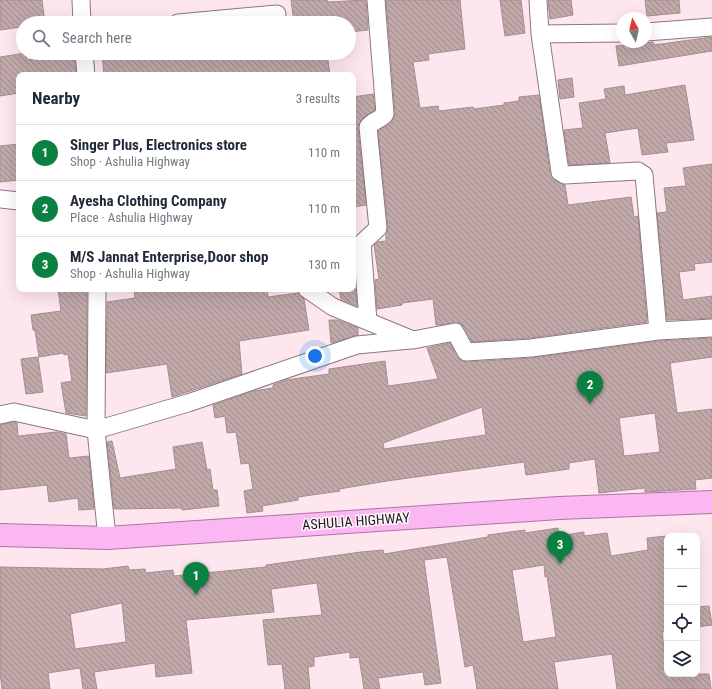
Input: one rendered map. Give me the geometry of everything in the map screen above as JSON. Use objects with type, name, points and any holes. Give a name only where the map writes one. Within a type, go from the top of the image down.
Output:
[{"type":"highway","name":"ASHULIA HIGHWAY","points":[[0,535],[107,538],[559,508],[712,502]]},
{"type":"street","points":[[81,0],[82,16]]},
{"type":"street","points":[[368,321],[362,243],[378,228],[368,127],[372,122],[382,118],[385,114],[376,0]]},
{"type":"street","points":[[538,0],[540,34],[560,172],[565,175],[638,171],[644,174],[658,331]]},
{"type":"street","points":[[255,16],[277,14]]},
{"type":"street","points":[[652,32],[712,28]]},
{"type":"street","points":[[540,34],[616,33]]},
{"type":"street","points":[[85,60],[86,72]]},
{"type":"street","points":[[0,199],[16,201]]},
{"type":"street","points":[[97,292],[96,430],[107,538]]},
{"type":"street","points":[[312,292],[334,307],[413,340]]},
{"type":"street","points":[[0,415],[14,412],[96,430],[188,403],[357,345],[413,340],[455,332],[466,352],[531,348],[658,331],[712,328]]},
{"type":"building","points":[[0,0],[42,0],[44,16],[16,16],[16,28],[0,30]]},
{"type":"building","points":[[291,0],[327,0],[328,2],[366,0],[368,30],[356,31],[356,16],[293,16]]},
{"type":"building","points":[[386,0],[460,0],[465,49],[428,54],[429,60],[413,62],[420,108],[438,106],[439,111],[473,107],[474,109],[504,105],[504,103],[519,101],[519,97],[539,95],[550,173],[555,180],[565,185],[568,205],[631,197],[634,217],[638,216],[647,322],[530,338],[472,342],[464,327],[459,323],[436,325],[433,299],[402,303],[402,305],[377,309],[375,280],[379,279],[374,245],[378,242],[386,241],[388,227],[378,131],[391,123],[395,113]]},
{"type":"building","points":[[500,0],[521,0],[525,33],[505,36]]},
{"type":"building","points":[[548,0],[571,0],[573,15],[550,19]]},
{"type":"building","points":[[645,0],[679,0],[680,13],[652,16],[652,12],[646,12]]},
{"type":"building","points":[[712,37],[712,51],[619,66],[616,48],[652,48],[653,42],[654,45]]},
{"type":"building","points":[[16,55],[16,60],[75,60],[76,72],[16,72],[16,93],[0,96],[0,57]]},
{"type":"building","points":[[103,60],[328,60],[330,72],[104,72]]},
{"type":"building","points":[[572,78],[574,97],[560,99],[558,80]]},
{"type":"building","points":[[685,85],[694,140],[666,143],[668,152],[642,155],[638,128],[605,133],[610,163],[569,165],[564,130],[583,128],[579,103],[606,99],[604,89],[624,86],[625,95]]},
{"type":"building","points":[[373,94],[375,110],[363,118],[358,128],[366,205],[356,207],[356,97]]},
{"type":"building","points":[[16,144],[16,180],[0,182],[0,146]]},
{"type":"building","points":[[712,164],[712,262],[694,264],[695,270],[679,272],[683,300],[712,296],[712,318],[667,320],[657,213],[667,212],[664,188],[686,186],[683,168]]},
{"type":"building","points":[[356,289],[357,306],[341,299],[340,292],[356,292]]},
{"type":"building","points":[[58,292],[87,292],[86,416],[66,413],[61,383],[72,381],[68,354],[64,355],[64,353],[39,357],[31,315],[61,311]]},
{"type":"building","points":[[134,292],[267,292],[268,297],[298,293],[304,299],[309,330],[239,341],[242,374],[172,397],[167,364],[106,373],[107,302],[135,298]]},
{"type":"building","points":[[329,320],[337,320],[358,328],[358,335],[331,343]]},
{"type":"building","points":[[712,338],[712,357],[670,363],[677,413],[712,409],[712,478],[695,480],[696,489],[645,492],[645,488],[599,493],[595,459],[569,463],[569,469],[526,475],[524,462],[339,489],[340,491],[298,497],[298,500],[262,506],[263,511],[247,513],[244,491],[253,489],[249,463],[241,464],[236,432],[227,433],[225,416],[215,418],[213,405],[253,391],[273,388],[273,385],[286,380],[329,374],[329,369],[385,361],[388,386],[438,379],[427,348],[450,343],[457,357],[462,361],[467,362],[532,358],[659,341]],"holes":[[[482,407],[486,435],[384,449],[383,443]],[[655,413],[660,452],[624,456],[619,418]]]},
{"type":"building","points":[[38,357],[43,392],[26,394],[21,359]]},
{"type":"building","points":[[14,422],[17,423],[18,436],[57,432],[66,434],[69,458],[89,456],[94,509],[79,510],[78,498],[49,502],[47,485],[0,490],[0,425]]},
{"type":"building","points":[[112,441],[120,478],[176,469],[173,447],[202,442],[207,470],[210,469],[213,490],[217,490],[219,506],[182,510],[182,508],[114,509],[107,442]]},
{"type":"building","points":[[558,528],[559,536],[584,532],[584,536],[607,533],[611,556],[648,550],[647,538],[664,536],[664,632],[662,632],[664,649],[664,677],[700,677],[700,674],[709,674],[711,689],[617,689],[612,654],[554,662],[558,689],[477,689],[473,665],[465,667],[447,557],[424,560],[441,683],[425,685],[423,672],[378,678],[380,689],[364,689],[359,657],[350,658],[350,652],[314,657],[314,666],[308,667],[310,689],[285,689],[282,664],[268,665],[263,620],[322,615],[317,583],[271,589],[274,612],[186,620],[192,673],[156,677],[155,663],[94,672],[97,689],[83,689],[80,668],[48,673],[50,689],[2,689],[0,672],[0,567],[103,569],[128,566],[129,570],[145,569],[146,573],[173,570],[174,576],[266,567],[266,565],[361,552],[383,550],[384,554],[488,537],[488,535],[525,530],[525,533]],"holes":[[[544,565],[545,577],[547,576],[556,637],[523,642],[512,570]],[[122,603],[126,642],[75,649],[70,614]]]},
{"type":"building","points":[[709,606],[712,625],[700,627],[700,607]]},
{"type":"place","name":"Ayesha Clothing Company","points":[[590,404]]},
{"type":"place","name":"M/S Jannat Enterprise,Door shop","points":[[560,564]]},
{"type":"place","name":"Singer Plus, Electronics store","points":[[196,595]]}]
